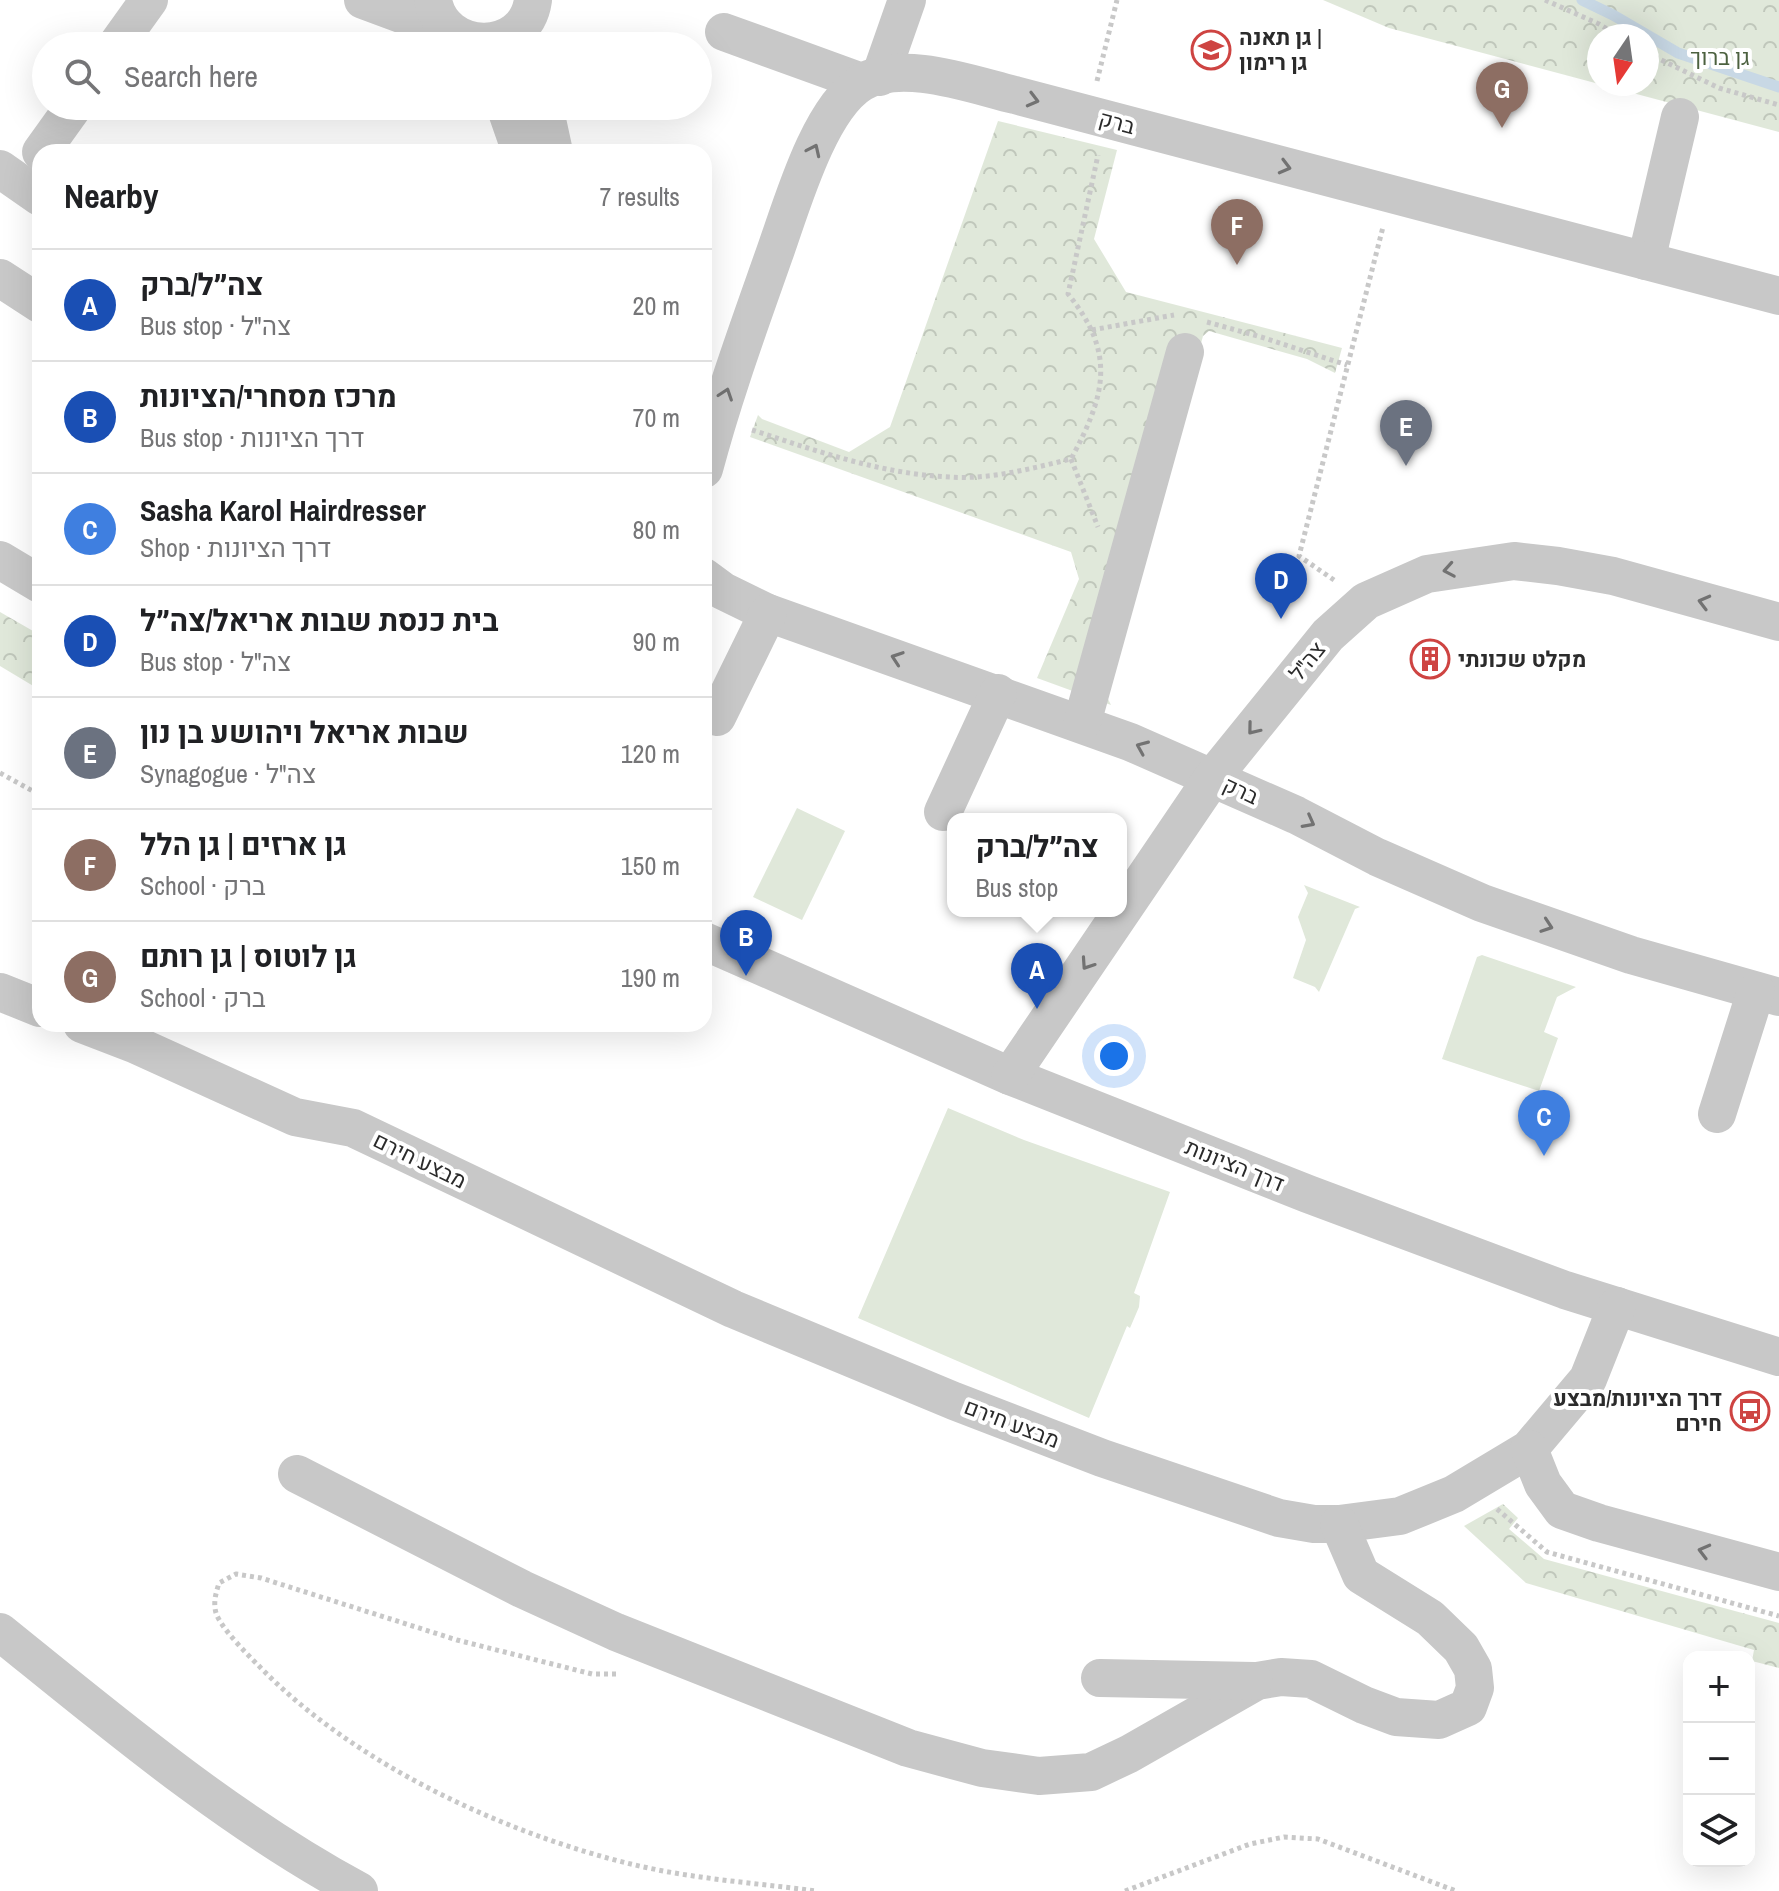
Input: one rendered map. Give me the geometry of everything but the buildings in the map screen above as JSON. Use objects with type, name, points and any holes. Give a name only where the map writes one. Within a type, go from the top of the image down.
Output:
[{"type":"street","points":[[126,32],[149,0]]},
{"type":"street","points":[[363,0],[443,32]]},
{"type":"street","points":[[433,0],[440,20],[454,32]]},
{"type":"street","points":[[712,441],[805,169],[841,102],[871,79],[907,0]]},
{"type":"street","points":[[514,32],[524,22],[532,4]]},
{"type":"street","points":[[532,4],[533,32]]},
{"type":"street","points":[[724,32],[871,79]]},
{"type":"street","name":"ברק","points":[[871,79],[895,72],[936,76],[1779,296]]},
{"type":"street","points":[[1646,261],[1680,117]]},
{"type":"street","points":[[47,144],[64,120]]},
{"type":"street","points":[[510,120],[518,144]]},
{"type":"street","points":[[547,120],[552,144]]},
{"type":"street","points":[[0,278],[32,299]]},
{"type":"street","points":[[1082,723],[1195,337]]},
{"type":"street","points":[[0,560],[32,579]]},
{"type":"street","name":"צה\"ל","points":[[1127,904],[1213,777],[1328,635],[1366,601],[1427,574],[1501,562],[1558,566],[1613,576],[1779,622]]},
{"type":"street","name":"ברק","points":[[712,583],[768,613],[1082,723],[1213,777],[1377,857],[1482,903],[1631,955],[1767,994]]},
{"type":"street","points":[[717,717],[768,613]]},
{"type":"street","points":[[943,812],[998,693]]},
{"type":"street","name":"צה\"ל","points":[[1010,1076],[1118,917]]},
{"type":"street","name":"דרך הציונות","points":[[712,945],[1010,1076],[1308,1194],[1565,1290],[1779,1357]]},
{"type":"street","points":[[0,992],[32,1005]]},
{"type":"street","points":[[1717,1114],[1767,994]]},
{"type":"street","name":"מבצע חירם","points":[[103,1032],[295,1117],[353,1128],[733,1309],[954,1401],[1102,1458],[1279,1518],[1314,1524],[1339,1524],[1400,1516],[1454,1494],[1529,1449],[1588,1379],[1617,1306]]},
{"type":"street","points":[[1529,1449],[1543,1484],[1562,1510],[1779,1572]]},
{"type":"street","points":[[297,1474],[522,1589],[665,1652],[908,1748],[982,1768],[1039,1776],[1091,1772],[1129,1754],[1257,1681]]},
{"type":"street","points":[[1100,1678],[1311,1679],[1396,1717],[1439,1720],[1468,1707],[1475,1688],[1473,1669],[1461,1648],[1430,1618],[1361,1575],[1339,1524]]},
{"type":"street","points":[[0,1632],[218,1803],[327,1874],[359,1891]]},
{"type":"path","points":[[748,429],[874,468],[952,478],[1029,469],[1071,459],[1092,420],[1102,376],[1099,350],[1092,330],[1068,294],[1101,140],[1089,115],[1117,0]]},
{"type":"path","points":[[1545,0],[1599,24]]},
{"type":"path","points":[[1659,59],[1719,88],[1779,105]]},
{"type":"path","points":[[1339,583],[1299,556],[1386,216]]},
{"type":"path","points":[[1092,330],[1176,314]]},
{"type":"path","points":[[1195,337],[1261,337],[1347,365]]},
{"type":"path","points":[[1071,459],[1099,528]]},
{"type":"path","points":[[0,773],[32,791]]},
{"type":"path","points":[[665,1652],[650,1670],[592,1674],[457,1640],[261,1578],[236,1574],[219,1583],[214,1599],[216,1615],[242,1649],[276,1684],[330,1728],[411,1779],[496,1820],[577,1851],[677,1873],[816,1891]]},
{"type":"path","points":[[1125,1891],[1238,1848],[1284,1837],[1318,1839],[1456,1891]]},
{"type":"green space","name":"גן ברוך","points":[[1323,0],[1779,0],[1779,132],[1644,96],[1659,96],[1659,24],[1587,24],[1587,81],[1389,28]]},
{"type":"green space","points":[[998,121],[1117,150],[1094,239],[1126,292],[1342,348],[1335,373],[1307,359],[1209,331],[1203,336],[1107,697],[1111,705],[1037,678],[1079,579],[1071,552],[750,437],[758,415],[849,452],[890,427]]},
{"type":"green space","points":[[0,612],[32,630],[32,685],[0,666]]},
{"type":"green space","points":[[797,808],[845,831],[802,920],[753,897]]},
{"type":"green space","points":[[1304,885],[1360,907],[1355,909],[1319,992],[1315,987],[1293,978],[1306,940],[1298,917],[1308,893]]},
{"type":"green space","points":[[1482,955],[1576,987],[1557,997],[1544,1032],[1558,1038],[1539,1091],[1442,1059],[1477,957]]},
{"type":"green space","points":[[948,1108],[1024,1140],[1170,1192],[1134,1293],[1140,1296],[1139,1307],[1130,1328],[1127,1326],[1089,1418],[858,1318]]},
{"type":"green space","points":[[1503,1504],[1518,1518],[1509,1529],[1544,1559],[1779,1623],[1779,1668],[1755,1662],[1754,1650],[1526,1583],[1464,1526]]},
{"type":"waterway","points":[[1582,0],[1678,53],[1779,87]]},
{"type":"place","name":"גן תאנה | גן רימון","points":[[1211,50]]},
{"type":"place","name":"גן לוטוס | גן רותם","points":[[1502,128]]},
{"type":"place","name":"גן ארזים | גן הלל","points":[[1237,265]]},
{"type":"place","name":"שבות אריאל ויהושע בן נון","points":[[1406,466]]},
{"type":"place","name":"בית כנסת שבות אריאל/צה״ל","points":[[1281,619]]},
{"type":"place","name":"מקלט שכונתי","points":[[1430,659]]},
{"type":"place","name":"מרכז מסחרי/הציונות","points":[[746,976]]},
{"type":"place","name":"צה״ל/ברק","points":[[1037,1009]]},
{"type":"place","name":"Sasha Karol Hairdresser","points":[[1544,1156]]},
{"type":"place","name":"דרך הציונות/מבצע חירם","points":[[1750,1411]]}]
